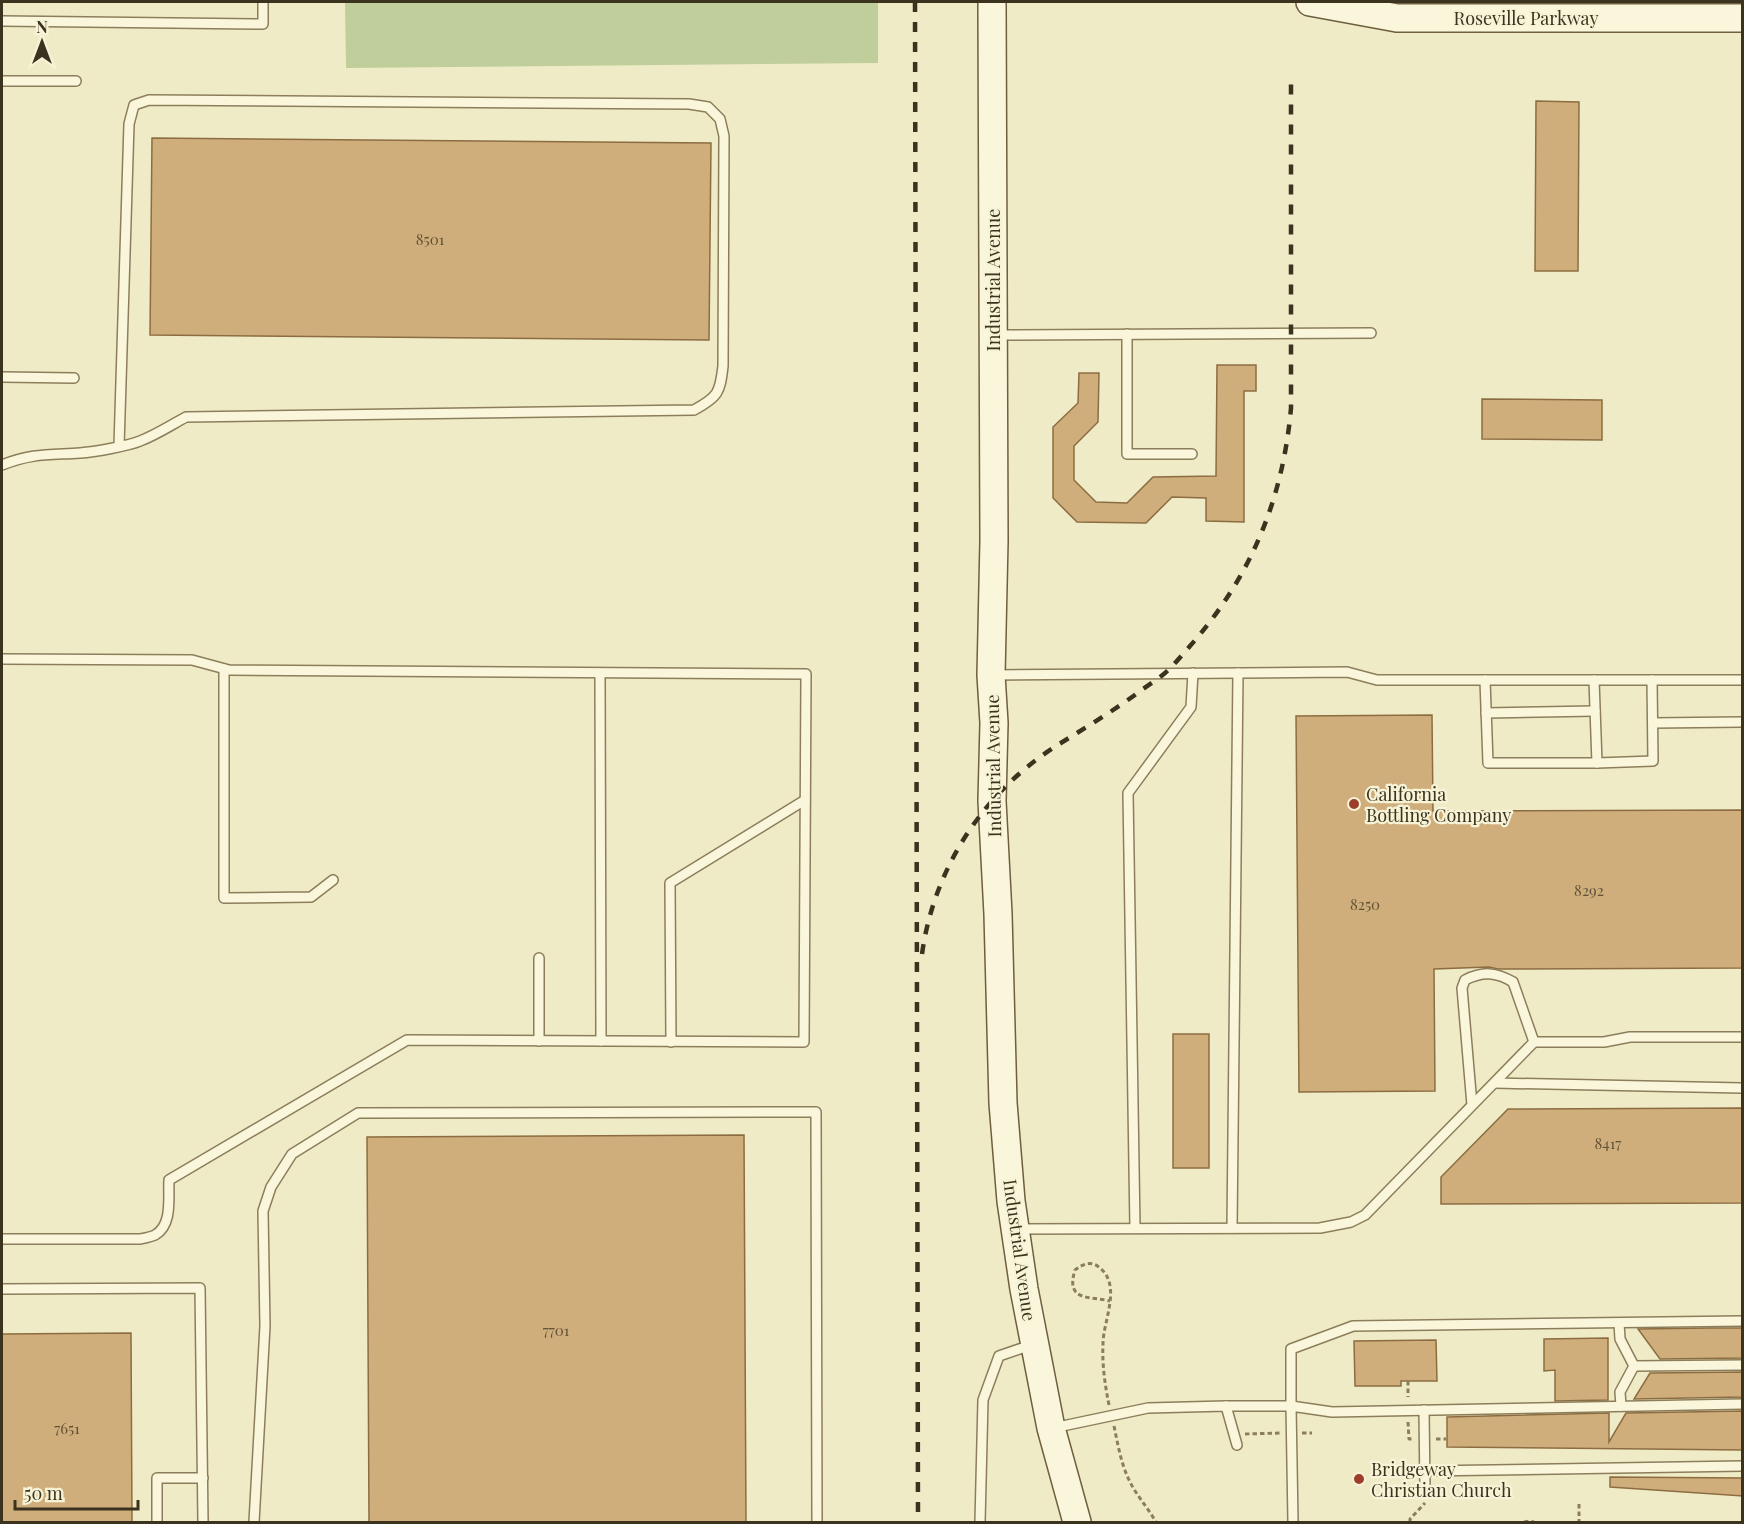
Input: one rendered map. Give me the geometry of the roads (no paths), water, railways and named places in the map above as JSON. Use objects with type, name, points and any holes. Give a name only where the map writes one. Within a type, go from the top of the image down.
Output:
[{"type":"street","name":"Industrial Avenue","points":[[993,2],[994,541],[991,675],[994,723],[992,801],[1006,1147],[1015,1229],[1034,1344],[1051,1428],[1077,1522]]},
{"type":"street","name":"Roseville Parkway","points":[[1310,2],[1397,18],[1743,18]]},
{"type":"lane","points":[[2,21],[263,24],[263,2]]},
{"type":"lane","points":[[2,81],[76,81]]},
{"type":"lane","points":[[2,465],[39,454],[80,453],[119,446],[140,442],[186,417],[694,410],[709,402],[720,387],[723,366],[724,136],[720,119],[708,107],[689,104],[149,100],[134,105],[129,124],[119,446]]},
{"type":"lane","points":[[993,335],[1371,333]]},
{"type":"lane","points":[[1127,334],[1127,454],[1192,454]]},
{"type":"lane","points":[[2,377],[74,378]]},
{"type":"lane","points":[[2,659],[192,660],[229,670],[806,674],[804,1042],[407,1040],[169,1180],[168,1215],[163,1229],[154,1236],[140,1239],[2,1239]]},
{"type":"lane","points":[[224,669],[224,898],[311,897],[333,880]]},
{"type":"lane","points":[[991,675],[1347,672],[1377,680],[1743,680]]},
{"type":"lane","points":[[600,673],[602,1041]]},
{"type":"lane","points":[[1135,1228],[1128,793],[1191,707],[1192,673]]},
{"type":"lane","points":[[1232,1228],[1238,673]]},
{"type":"lane","points":[[1485,680],[1488,763],[1653,761],[1652,680]]},
{"type":"lane","points":[[1594,680],[1597,763]]},
{"type":"lane","points":[[1486,713],[1595,711]]},
{"type":"lane","points":[[1653,723],[1743,722]]},
{"type":"lane","points":[[671,1042],[670,883],[805,800]]},
{"type":"lane","points":[[539,958],[539,1041]]},
{"type":"lane","points":[[1473,1105],[1462,988],[1465,980],[1477,974],[1500,975],[1514,982],[1534,1042]]},
{"type":"lane","points":[[1015,1229],[1320,1228],[1351,1222],[1365,1215],[1534,1042],[1743,1037]]},
{"type":"lane","points":[[1495,1083],[1743,1088]]},
{"type":"lane","points":[[254,1522],[265,1326],[263,1211],[271,1187],[292,1154],[358,1113],[792,1112],[816,1112],[817,1522]]},
{"type":"lane","points":[[2,1289],[200,1288],[203,1522]]},
{"type":"lane","points":[[1293,1522],[1291,1348],[1353,1326],[1743,1321]]},
{"type":"lane","points":[[1619,1323],[1620,1339],[1634,1366]]},
{"type":"lane","points":[[980,1522],[983,1400],[999,1356],[1034,1344]]},
{"type":"lane","points":[[1634,1366],[1743,1365]]},
{"type":"lane","points":[[1621,1406],[1620,1392],[1634,1366]]},
{"type":"lane","points":[[1051,1428],[1148,1408],[1291,1406],[1332,1412],[1743,1404]]},
{"type":"lane","points":[[1226,1406],[1237,1445]]},
{"type":"lane","points":[[1424,1410],[1425,1491],[1430,1491]]},
{"type":"lane","points":[[1425,1471],[1743,1466]]},
{"type":"lane","points":[[157,1522],[157,1478],[203,1478]]},
{"type":"railway","points":[[915,2],[918,1522]]},
{"type":"railway","points":[[922,954],[928,922],[950,863],[966,835],[985,810],[1006,786],[1030,765],[1122,704],[1168,670],[1212,620],[1247,564],[1260,535],[1272,505],[1280,474],[1291,408],[1291,81]]},
{"type":"place","name":"California Bottling Company","points":[[1354,804]]},
{"type":"place","name":"Bridgeway Christian Church","points":[[1359,1479]]}]
